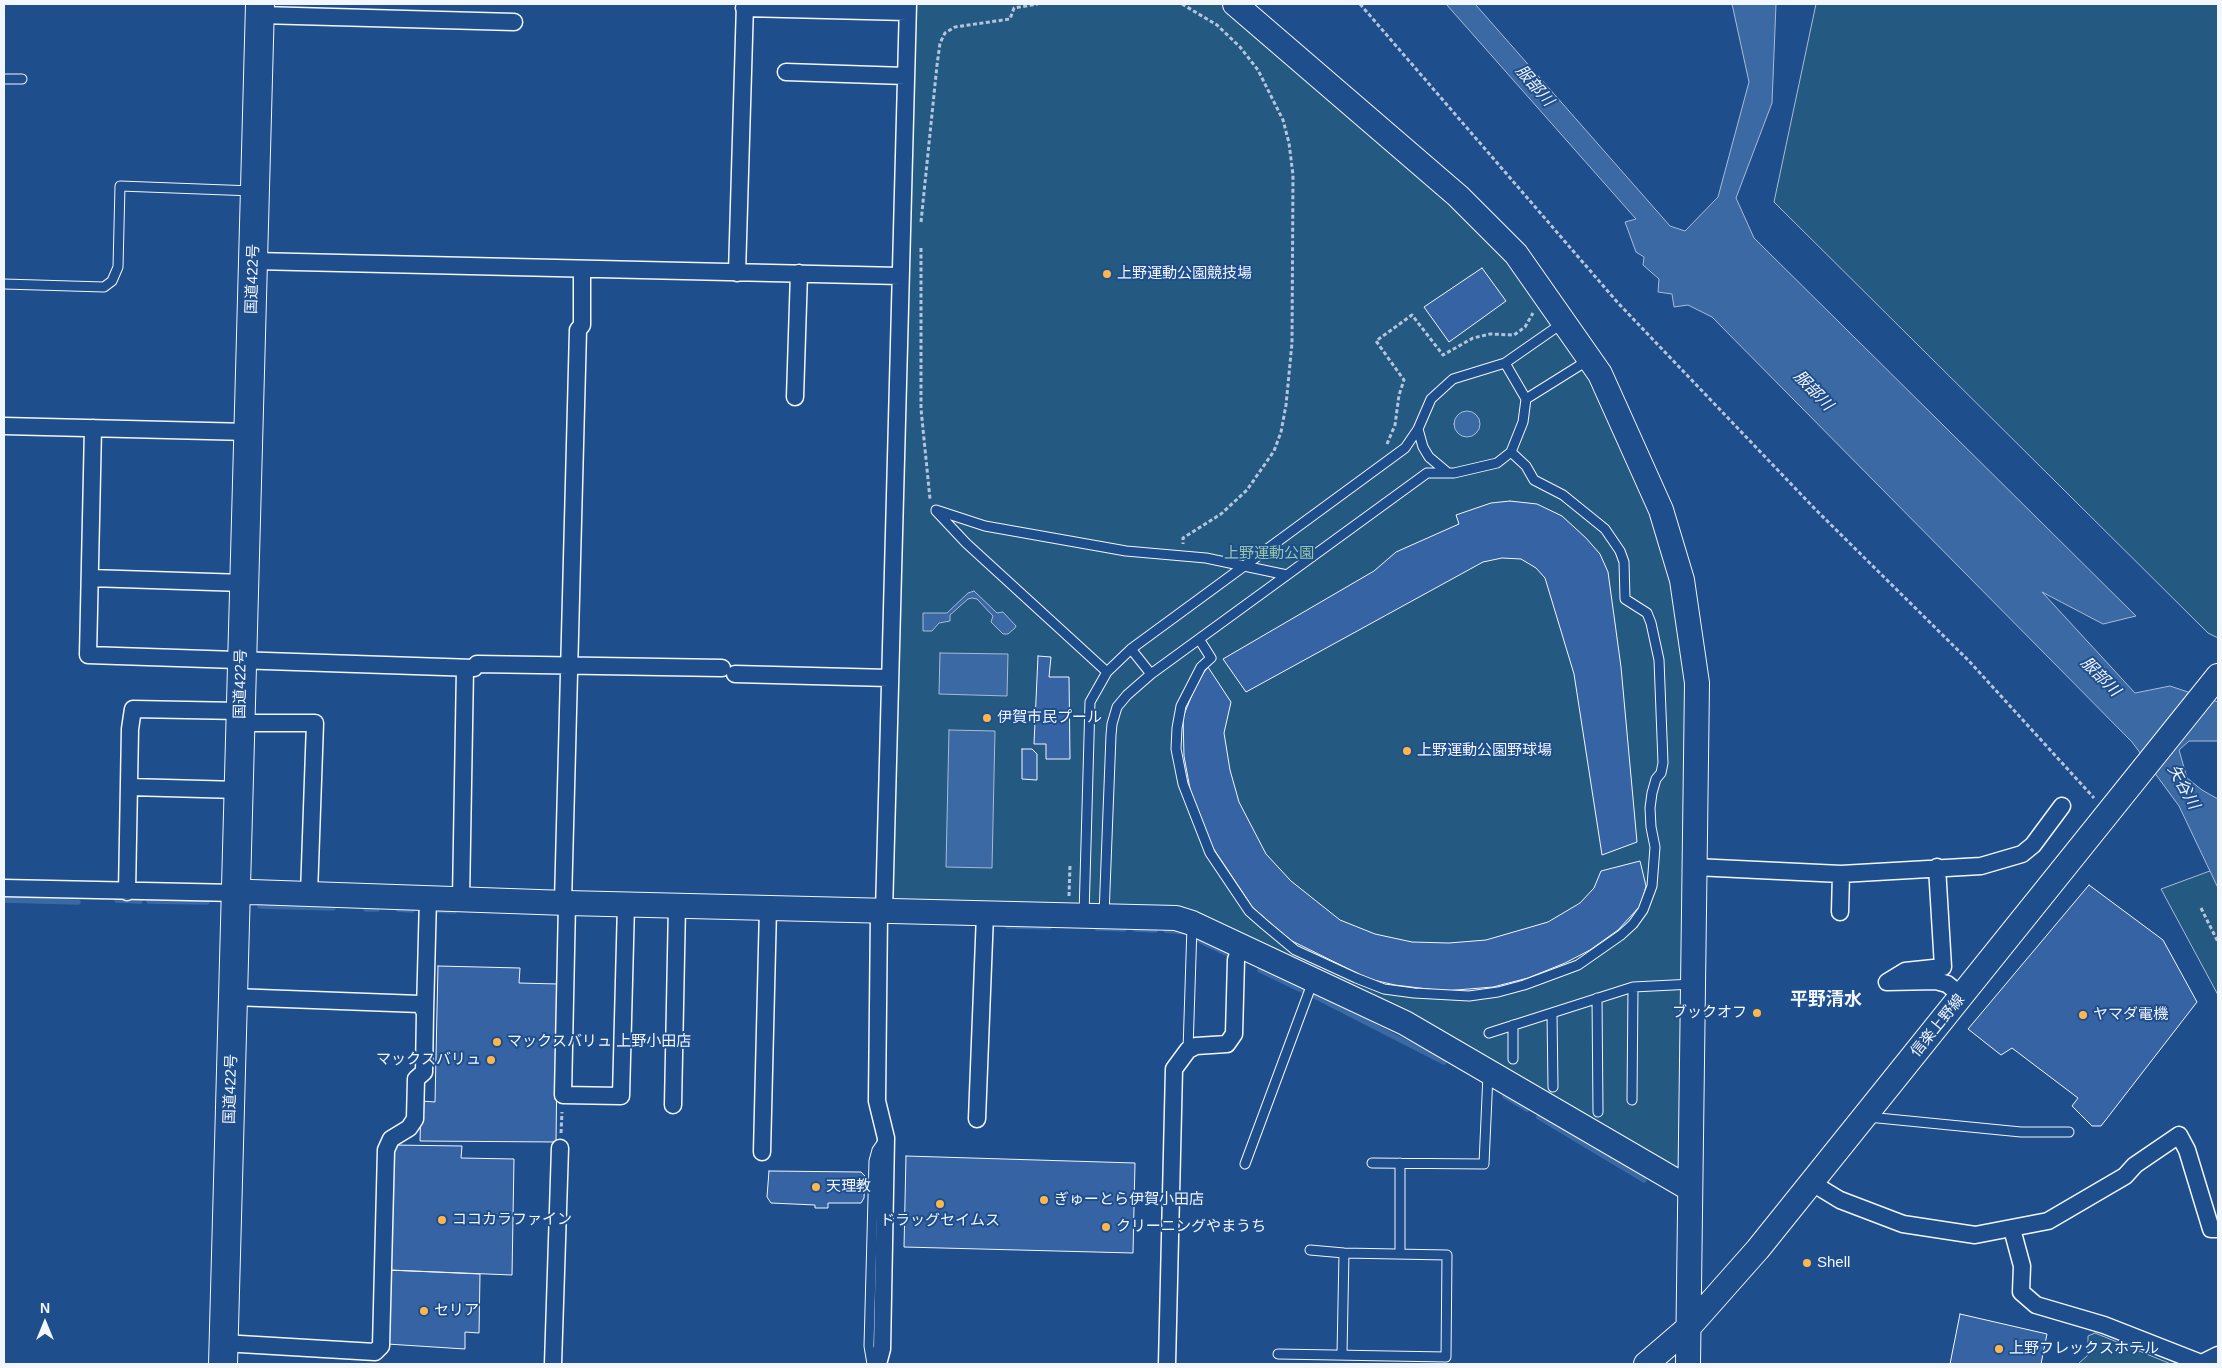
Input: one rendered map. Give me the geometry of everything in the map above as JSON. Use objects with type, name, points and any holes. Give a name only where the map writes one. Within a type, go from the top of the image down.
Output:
[{"type":"highway","name":"国道422号","points":[[223,1354],[260,9]]},
{"type":"street","points":[[1235,4],[1458,196],[1516,254],[1600,374],[1661,510],[1682,580],[1697,682],[1688,1364]]},
{"type":"street","points":[[737,273],[744,6],[908,8],[877,1101],[886,1138],[882,1349],[878,1364]]},
{"type":"street","points":[[260,9],[514,22]]},
{"type":"street","points":[[786,72],[906,76]]},
{"type":"street","points":[[254,261],[900,276]]},
{"type":"street","points":[[582,268],[582,325],[578,330],[569,666],[563,1095],[621,1096],[626,904]]},
{"type":"street","points":[[795,397],[799,273]]},
{"type":"street","points":[[4,426],[249,432]]},
{"type":"street","points":[[93,428],[88,655],[225,658],[242,661],[465,668],[474,668],[477,664],[569,666],[889,678]]},
{"type":"street","points":[[90,578],[244,583]]},
{"type":"street","points":[[461,899],[465,668]]},
{"type":"street","name":"信楽上野線","points":[[1646,1364],[1689,1327],[1758,1249],[2218,676]]},
{"type":"street","points":[[127,892],[132,709],[315,723],[309,894]]},
{"type":"street","points":[[129,787],[239,790]]},
{"type":"street","points":[[1696,867],[1841,874],[1937,867],[1981,866],[2022,854],[2032,845],[2062,806]]},
{"type":"street","points":[[1937,867],[1943,968],[1905,970],[1887,982],[1936,981],[1947,984],[1962,996]]},
{"type":"street","points":[[1840,912],[1841,874]]},
{"type":"street","points":[[4,888],[127,892],[309,894],[882,912],[1176,918],[1192,923],[1405,1023],[1690,1189]]},
{"type":"street","points":[[223,1354],[375,1352],[381,1346],[386,1150],[390,1139],[409,1128],[415,1119],[416,1078],[424,1072],[428,898]]},
{"type":"street","points":[[673,1105],[677,905]]},
{"type":"street","points":[[762,1152],[768,908]]},
{"type":"street","points":[[977,1119],[985,914]]},
{"type":"street","points":[[1167,1364],[1174,1069],[1188,1050],[1196,1046],[1227,1044],[1234,1034],[1236,960],[1239,951],[1243,947]]},
{"type":"street","points":[[233,997],[420,1004],[425,1012]]},
{"type":"street","points":[[1812,1183],[1840,1200],[1903,1224],[1975,1235],[2048,1222],[2125,1176],[2135,1165],[2179,1135],[2187,1150],[2211,1229],[2218,1229]]},
{"type":"street","points":[[554,1364],[560,1148]]},
{"type":"street","points":[[2012,1229],[2022,1266],[2022,1292],[2036,1305],[2104,1324],[2201,1364],[2218,1354]]},
{"type":"lane","points":[[4,79],[22,79]]},
{"type":"lane","points":[[4,284],[104,287],[112,281],[118,267],[120,186],[256,191]]},
{"type":"lane","points":[[1094,915],[1090,702],[1107,672],[1131,649],[1405,448],[1418,430],[1431,399],[1453,379],[1505,364],[1564,322]]},
{"type":"lane","points":[[1526,399],[1590,359]]},
{"type":"lane","points":[[1094,915],[1112,724],[1117,708],[1127,695],[1151,674],[1427,473],[1448,473],[1497,463],[1511,452],[1523,422],[1526,399],[1505,364]]},
{"type":"lane","points":[[1418,430],[1423,447],[1430,457],[1448,473]]},
{"type":"lane","points":[[1199,639],[1211,658],[1201,667],[1181,706],[1176,749],[1182,784],[1210,852],[1249,911],[1265,925],[1295,950],[1356,978],[1384,989],[1414,993],[1469,996],[1498,992],[1524,985],[1578,965],[1621,935],[1633,924],[1643,910],[1652,886],[1655,847],[1650,808],[1656,779],[1661,773],[1663,763],[1659,660],[1651,623],[1647,614],[1625,599],[1624,562],[1620,551],[1605,529],[1563,495],[1534,480],[1526,466],[1511,452]]},
{"type":"lane","points":[[936,510],[985,526],[1126,551],[1188,555],[1246,565],[1287,575]]},
{"type":"lane","points":[[936,510],[966,543],[1107,672]]},
{"type":"lane","points":[[1131,649],[1151,674]]},
{"type":"lane","points":[[1188,1050],[1192,923]]},
{"type":"lane","points":[[1244,1164],[1313,980]]},
{"type":"lane","points":[[1489,1033],[1633,987],[1694,984]]},
{"type":"lane","points":[[1632,1100],[1633,987]]},
{"type":"lane","points":[[1597,998],[1598,1112]]},
{"type":"lane","points":[[1552,1013],[1553,1087]]},
{"type":"lane","points":[[1513,1025],[1513,1059]]},
{"type":"lane","points":[[1372,1163],[1484,1164],[1488,1071]]},
{"type":"lane","points":[[1865,1117],[2021,1132],[2069,1132]]},
{"type":"lane","points":[[872,1364],[869,1346],[874,1161],[877,1150],[886,1138]]},
{"type":"lane","points":[[1400,1163],[1400,1253]]},
{"type":"lane","points":[[1278,1354],[1446,1357],[1446,1255],[1344,1253],[1310,1250]]},
{"type":"lane","points":[[1342,1354],[1344,1253]]},
{"type":"path","points":[[921,225],[937,65],[940,43],[945,33],[955,27],[1010,18],[1014,8],[1038,4]]},
{"type":"path","points":[[1182,4],[1217,25],[1240,47],[1258,70],[1283,120],[1290,143],[1294,175],[1292,343],[1286,404],[1281,432],[1274,451],[1247,490],[1221,514],[1183,538],[1183,546],[1191,547]]},
{"type":"path","points":[[1360,4],[1618,303],[1815,509],[1969,661],[2108,813]]},
{"type":"path","points":[[921,242],[921,409],[930,500],[936,510]]},
{"type":"path","points":[[1376,341],[1412,315],[1443,355],[1473,338],[1490,334],[1514,335],[1525,327],[1535,311]]},
{"type":"path","points":[[2201,908],[2218,942]]},
{"type":"path","points":[[560,1148],[563,1095]]},
{"type":"green space","name":"上野運動公園","points":[[914,4],[1222,4],[1304,79],[1515,258],[1598,375],[1659,512],[1695,683],[1688,1186],[1193,921],[893,902],[891,896]]},
{"type":"green space","points":[[1816,4],[2218,4],[2218,638],[2208,633],[1774,202]]},
{"type":"green space","points":[[2218,868],[2218,995],[2161,889]]},
{"type":"green space","points":[[2095,1333],[2171,1364],[2078,1364],[2088,1355],[2088,1336]]},
{"type":"water","points":[[1446,4],[1475,4],[1670,226],[1685,231],[1718,197],[1749,82],[1732,4],[1776,4],[1772,103],[1736,198],[1754,238],[2136,616],[2103,624],[2042,592],[2135,693],[2170,686],[2218,702],[2218,741],[2189,741],[2179,750],[2187,778],[2202,790],[2218,799],[2218,888],[2179,806],[2132,742],[1712,317],[1688,305],[1674,307],[1672,294],[1658,292],[1659,279],[1643,265],[1644,257],[1636,252],[1625,222],[1636,219]]},
{"type":"water","points":[[1467,411],[1476,415],[1480,424],[1476,433],[1467,437],[1458,433],[1454,424],[1458,415]]},
{"type":"water","points":[[974,591],[997,613],[1003,612],[1016,626],[1015,628],[1008,634],[1003,634],[991,622],[993,616],[977,599],[972,598],[968,599],[950,615],[950,621],[939,623],[932,631],[923,631],[923,613],[947,613],[968,593]]},
{"type":"water","points":[[940,653],[1008,654],[1007,696],[939,694]]},
{"type":"water","points":[[949,730],[995,731],[992,868],[946,867]]},
{"type":"building","points":[[1482,268],[1506,301],[1449,342],[1424,307]]},
{"type":"building","points":[[1510,501],[1537,504],[1562,516],[1600,554],[1608,572],[1621,667],[1637,842],[1602,855],[1574,674],[1545,578],[1536,568],[1521,559],[1502,558],[1483,562],[1246,692],[1223,659],[1374,571],[1396,552],[1459,524],[1456,515],[1491,503]]},
{"type":"building","points":[[1038,656],[1051,657],[1049,677],[1069,677],[1070,759],[1046,759],[1046,744],[1034,744]]},
{"type":"building","points":[[1208,667],[1231,702],[1224,733],[1230,770],[1239,802],[1266,854],[1291,881],[1340,920],[1375,934],[1412,942],[1449,943],[1486,940],[1548,922],[1580,903],[1594,888],[1601,871],[1640,861],[1646,886],[1641,905],[1618,930],[1590,950],[1565,963],[1528,978],[1493,987],[1444,991],[1395,985],[1369,979],[1290,940],[1253,908],[1211,845],[1191,794],[1184,756],[1183,717],[1198,680]]},
{"type":"building","points":[[1022,749],[1032,749],[1037,754],[1037,780],[1022,779]]},
{"type":"building","name":"ヤマダ電機","points":[[2089,885],[2163,940],[2197,1002],[2101,1126],[2092,1126],[2072,1106],[2078,1098],[2012,1048],[2001,1055],[1968,1029]]},
{"type":"building","name":"マックスバリュ 上野小田店","points":[[438,966],[520,968],[519,983],[558,984],[556,1142],[420,1141],[421,1101],[435,1102]]},
{"type":"building","points":[[392,1145],[462,1146],[461,1158],[514,1159],[512,1275],[388,1270]]},
{"type":"building","points":[[906,1156],[1135,1163],[1133,1253],[904,1247]]},
{"type":"building","name":"天理教","points":[[769,1171],[861,1172],[865,1176],[864,1198],[861,1203],[828,1203],[828,1208],[815,1208],[815,1205],[771,1203],[767,1197]]},
{"type":"building","points":[[388,1270],[480,1274],[479,1333],[465,1332],[465,1349],[387,1344]]},
{"type":"building","name":"上野フレックスホテル","points":[[1960,1314],[2047,1334],[2041,1364],[1950,1364]]},
{"type":"waterway","points":[[4,900],[78,902]]},
{"type":"waterway","points":[[117,900],[140,901]]},
{"type":"waterway","points":[[149,901],[207,902]]},
{"type":"waterway","points":[[260,906],[333,908]]},
{"type":"waterway","points":[[366,909],[377,909]]},
{"type":"waterway","points":[[398,909],[412,910]]},
{"type":"waterway","points":[[433,910],[454,911]]},
{"type":"waterway","points":[[1008,926],[1049,927]]},
{"type":"waterway","points":[[1097,928],[1124,929]]},
{"type":"waterway","points":[[1135,929],[1155,930]]},
{"type":"waterway","points":[[1166,930],[1185,932]]},
{"type":"waterway","points":[[1197,939],[1234,957]]},
{"type":"waterway","points":[[1260,970],[1304,991]]},
{"type":"waterway","points":[[1313,995],[1444,1062]]},
{"type":"waterway","points":[[1505,1096],[1527,1109]]},
{"type":"waterway","points":[[1539,1117],[1644,1180]]},
{"type":"place","name":"上野運動公園競技場","points":[[1107,274]]},
{"type":"place","name":"伊賀市民プール","points":[[987,718]]},
{"type":"place","name":"上野運動公園野球場","points":[[1407,751]]},
{"type":"place","name":"ブックオフ","points":[[1757,1013]]},
{"type":"place","name":"ヤマダ電機","points":[[2083,1015]]},
{"type":"place","name":"マックスバリュ 上野小田店","points":[[497,1042]]},
{"type":"place","name":"マックスバリュ","points":[[491,1060]]},
{"type":"place","name":"天理教","points":[[816,1187]]},
{"type":"place","name":"ぎゅーとら伊賀小田店","points":[[1044,1200]]},
{"type":"place","name":"ドラッグセイムス","points":[[940,1204]]},
{"type":"place","name":"ココカラファイン","points":[[442,1220]]},
{"type":"place","name":"クリーニングやまうち","points":[[1106,1227]]},
{"type":"place","name":"Shell","points":[[1807,1263]]},
{"type":"place","name":"セリア","points":[[424,1311]]},
{"type":"place","name":"上野フレックスホテル","points":[[1999,1349]]},
{"type":"district","name":"平野清水","points":[[1826,1000]]},
{"type":"water label","name":"服部川","points":[[1534,86]]},
{"type":"water label","name":"服部川","points":[[1813,391]]},
{"type":"water label","name":"服部川","points":[[2100,677]]},
{"type":"water label","name":"矢谷川","points":[[2183,787]]}]
